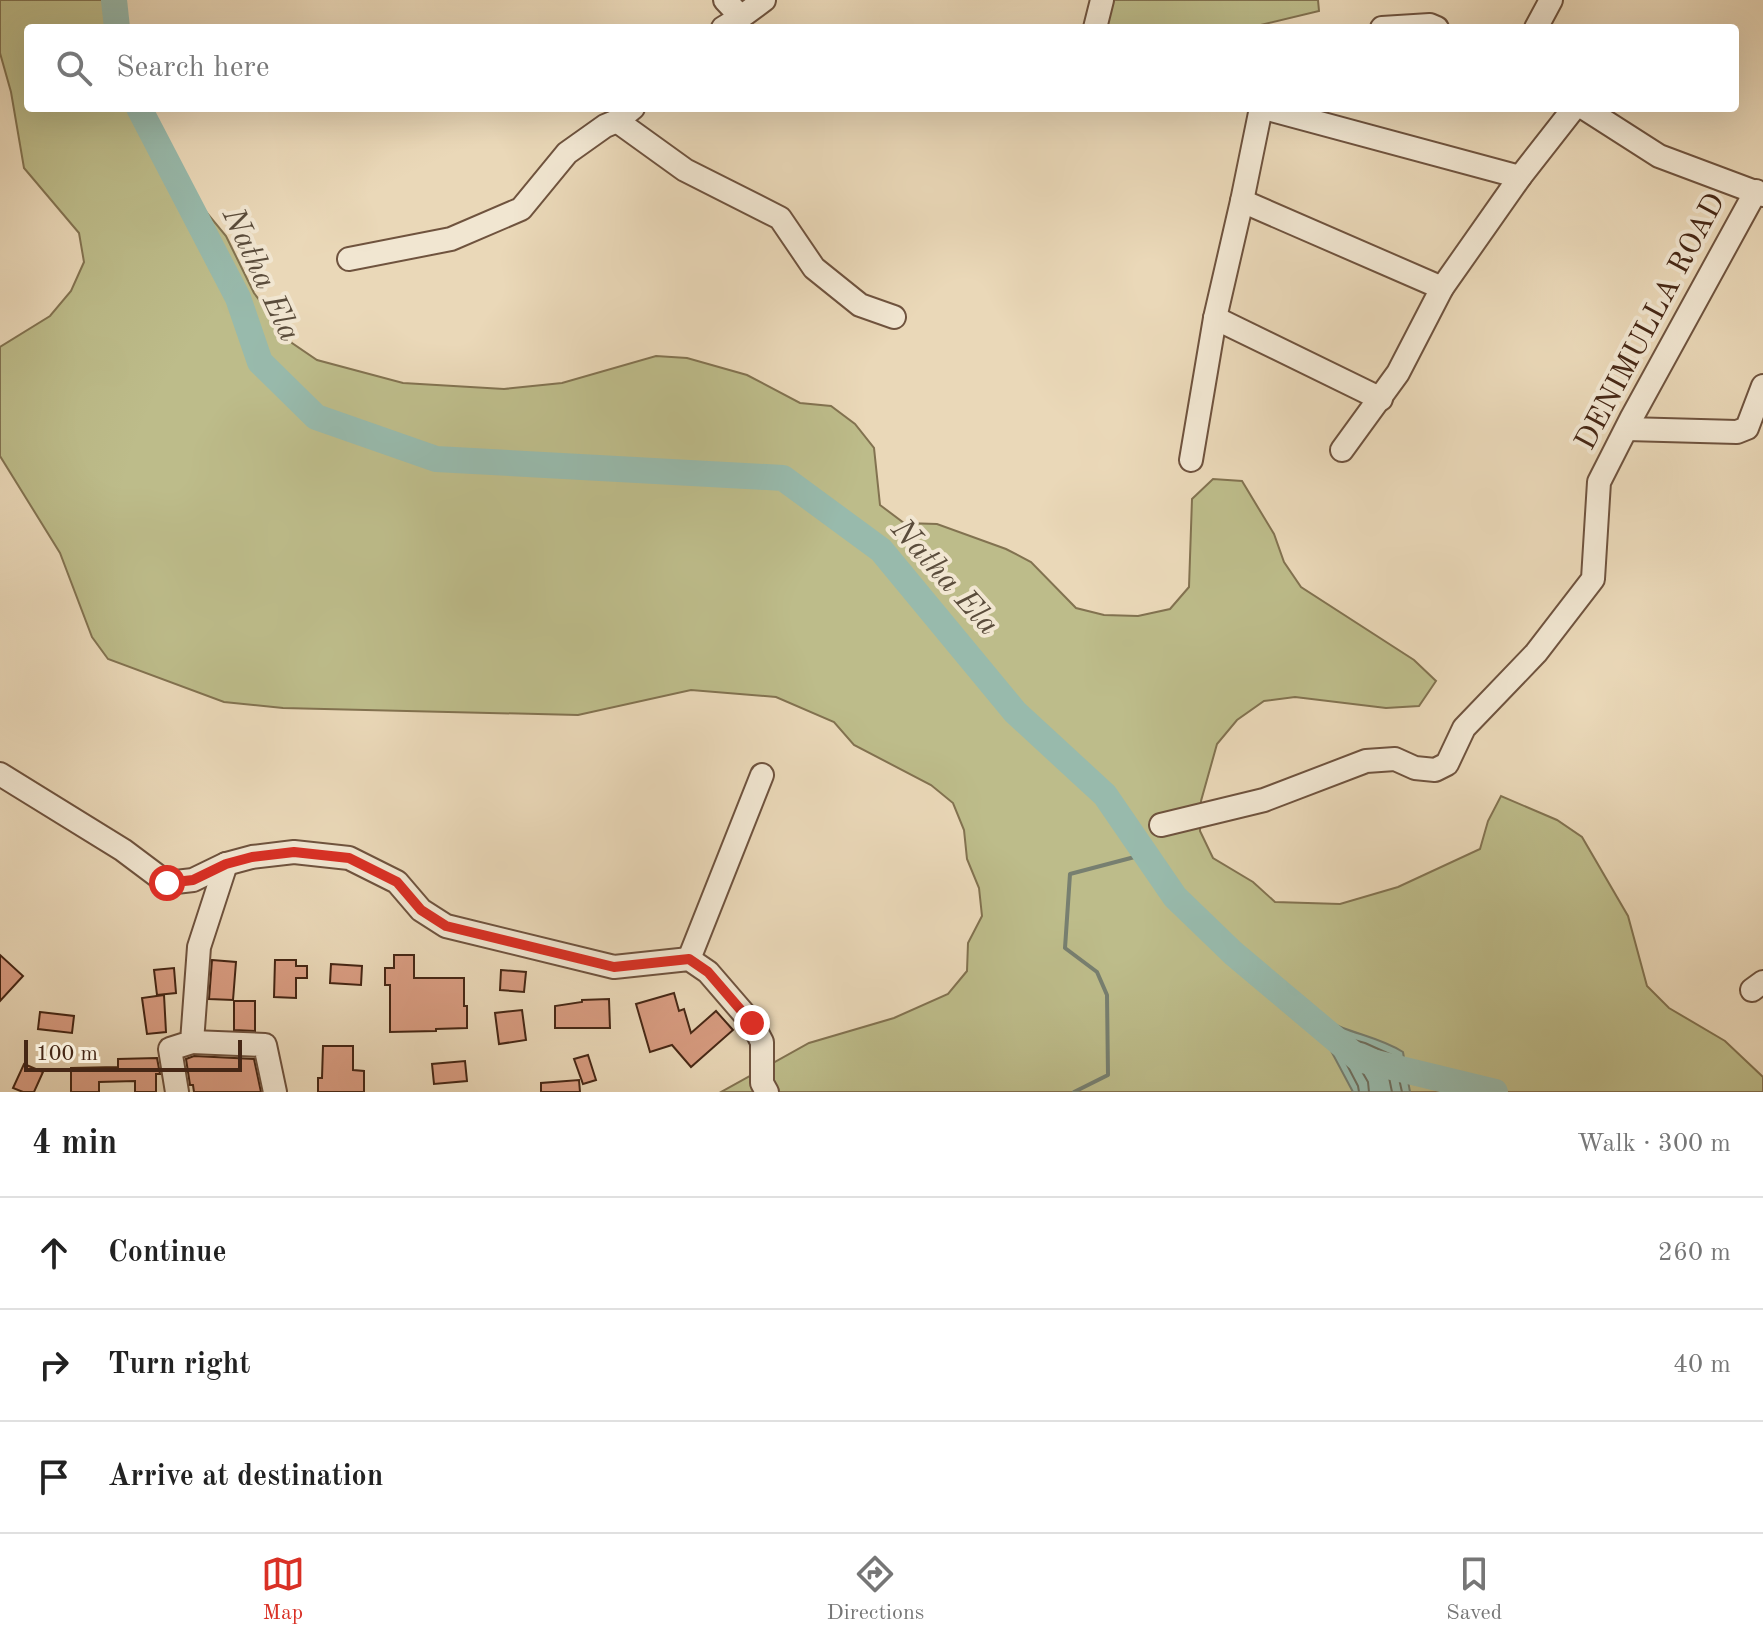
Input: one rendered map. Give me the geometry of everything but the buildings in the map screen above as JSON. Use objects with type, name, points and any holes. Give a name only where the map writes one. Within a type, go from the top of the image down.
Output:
[{"type":"street","points":[[725,0],[732,23],[764,0]]},
{"type":"street","points":[[1096,24],[1102,0]]},
{"type":"street","points":[[1538,24],[1551,0]]},
{"type":"street","points":[[1191,460],[1215,318],[1261,112]]},
{"type":"street","points":[[1277,112],[1520,177]]},
{"type":"street","points":[[1342,450],[1398,373],[1442,288],[1520,177],[1571,112]]},
{"type":"street","points":[[1590,112],[1659,156],[1760,193]]},
{"type":"street","points":[[349,259],[451,239],[521,209],[567,153],[625,115],[685,170],[780,218],[814,268],[860,305],[894,317]]},
{"type":"street","name":"DENIMULLA ROAD","points":[[1161,825],[1264,800],[1366,761],[1395,759],[1415,768],[1435,770],[1447,764],[1464,728],[1536,653],[1593,579],[1599,482],[1760,193]]},
{"type":"street","points":[[1242,201],[1442,288]]},
{"type":"street","points":[[1215,318],[1381,399]]},
{"type":"street","points":[[1627,429],[1737,432],[1747,428],[1763,386]]},
{"type":"street","points":[[0,774],[123,850],[167,883],[193,880],[226,864],[252,857],[294,852],[349,858],[397,882],[421,910],[446,926],[614,967],[689,959],[708,972],[752,1023],[762,1042],[762,1083],[767,1092]]},
{"type":"street","points":[[689,959],[762,775]]},
{"type":"street","points":[[192,1042],[199,947],[226,864]]},
{"type":"street","points":[[177,1092],[170,1049],[192,1042],[265,1045],[275,1092]]},
{"type":"shaded area","points":[[0,0],[107,0],[109,24],[24,24],[24,112],[131,112],[147,140],[226,236],[254,293],[292,343],[317,360],[403,383],[504,389],[562,383],[656,356],[687,358],[747,375],[800,403],[831,406],[855,424],[874,448],[880,505],[904,523],[937,524],[1006,549],[1031,562],[1076,608],[1104,615],[1138,616],[1170,609],[1189,587],[1192,499],[1213,479],[1242,481],[1274,534],[1284,562],[1301,587],[1414,660],[1436,681],[1419,706],[1386,708],[1295,697],[1264,701],[1237,720],[1217,744],[1201,801],[1200,831],[1213,858],[1253,882],[1275,902],[1340,904],[1398,887],[1480,849],[1488,821],[1501,796],[1557,820],[1582,837],[1628,916],[1647,986],[1669,1008],[1725,1041],[1763,1077],[1763,1092],[721,1092],[809,1043],[894,1018],[948,994],[967,971],[968,943],[982,916],[979,888],[967,859],[964,830],[953,803],[931,785],[854,745],[834,722],[776,697],[691,690],[578,715],[283,708],[224,702],[108,659],[92,637],[60,553],[0,456],[0,347],[50,316],[71,291],[84,262],[79,233],[24,168],[11,92],[0,53]]},
{"type":"shaded area","points":[[1114,0],[1318,0],[1319,11],[1265,24],[1106,24]]},
{"type":"water","points":[[1315,1013],[1403,1052],[1410,1092],[1353,1092],[1329,1047],[1316,1030]]},
{"type":"waterway","name":"Natha Ela","points":[[114,0],[117,24]]},
{"type":"waterway","name":"Natha Ela","points":[[141,112],[238,298],[260,362],[316,417],[436,459],[783,478],[881,550],[1015,712],[1105,795],[1175,897],[1233,953],[1359,1059],[1495,1092]]},
{"type":"waterway","points":[[1074,1092],[1108,1075],[1107,995],[1097,972],[1065,948],[1070,874],[1146,854]]},
{"type":"route","points":[[167,883],[193,880],[226,864],[252,857],[294,852],[349,858],[397,882],[421,910],[446,926],[614,967],[689,959],[708,972],[752,1023]]}]
